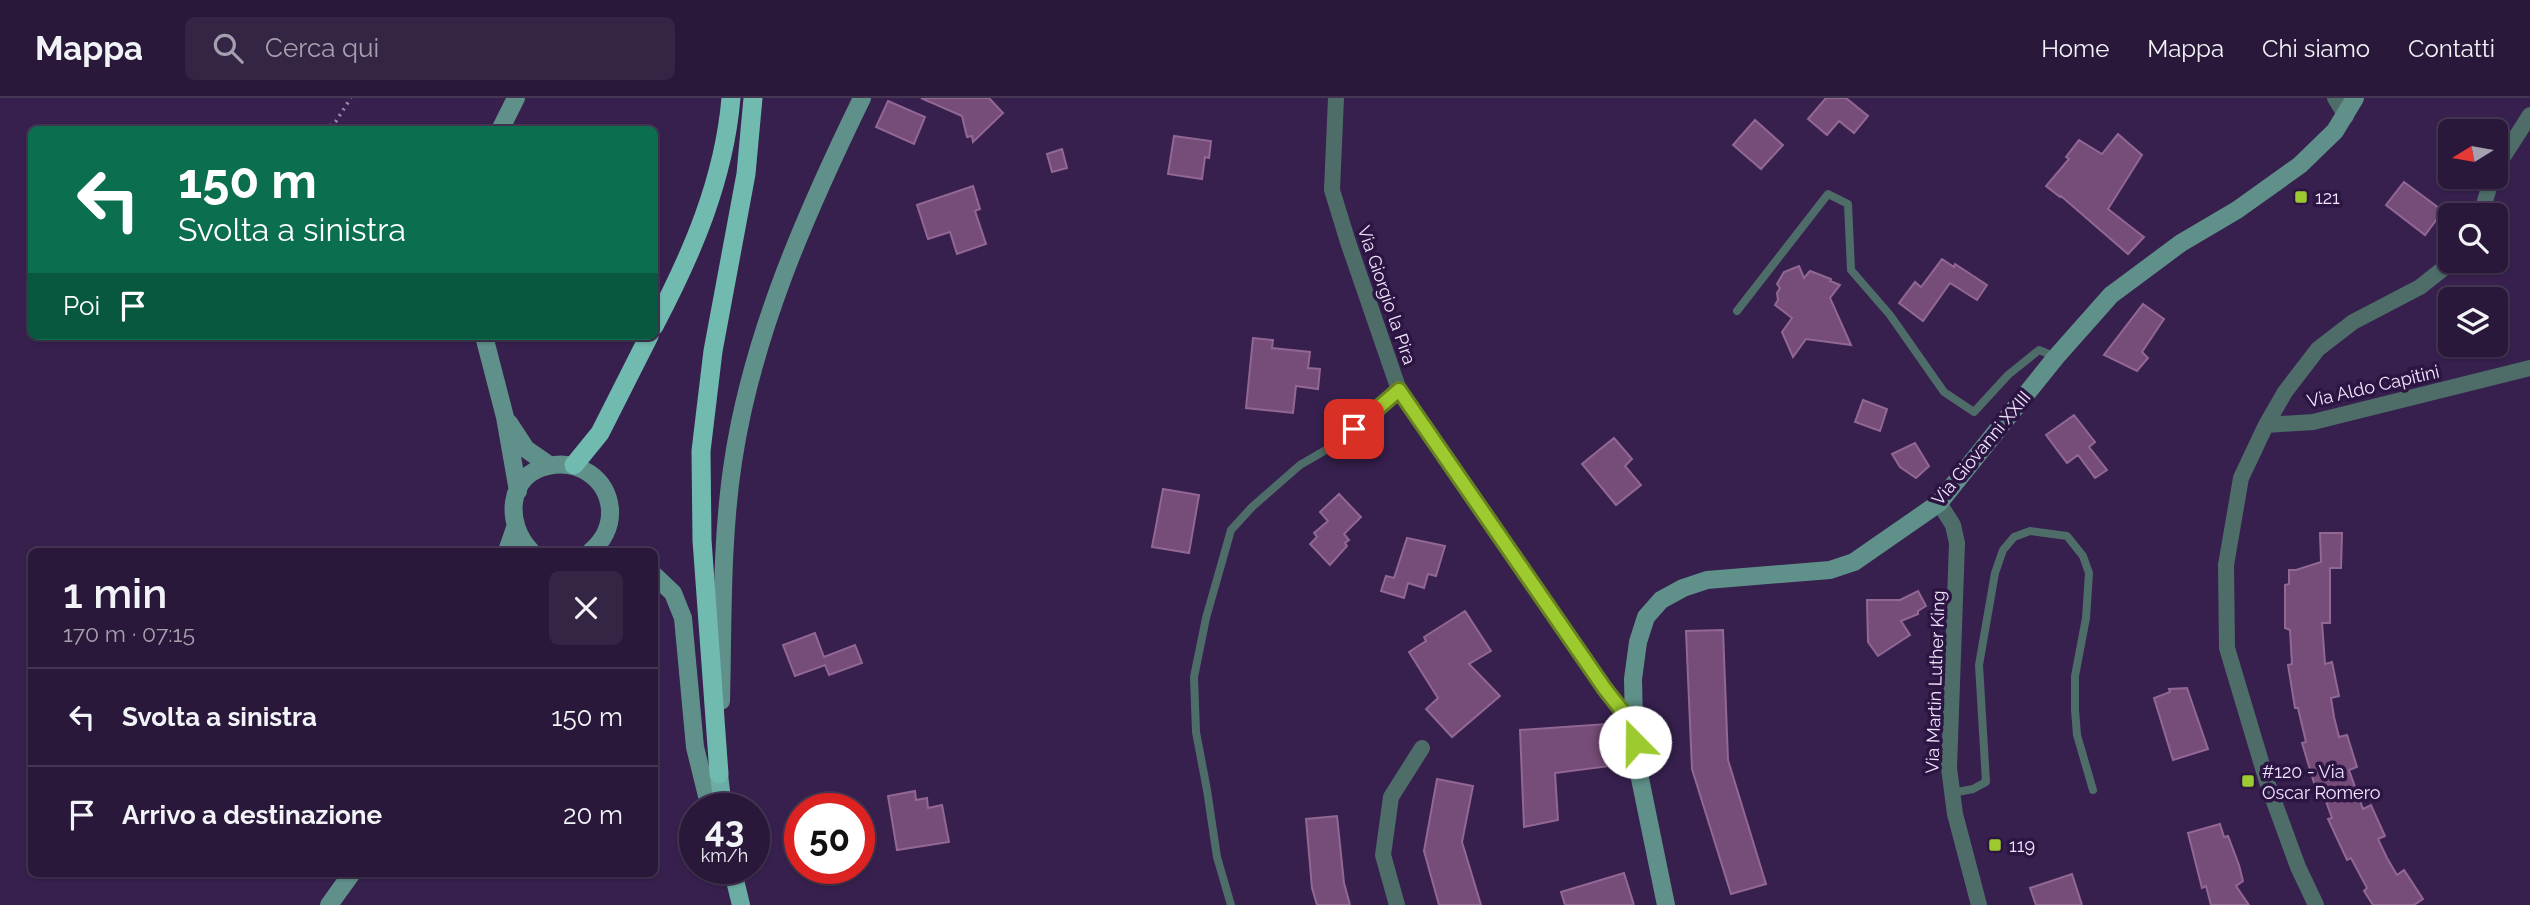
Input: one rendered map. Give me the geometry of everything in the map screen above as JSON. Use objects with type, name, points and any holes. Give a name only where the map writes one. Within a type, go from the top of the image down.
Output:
[{"type":"highway","points":[[658,318],[695,243],[710,199],[724,151],[731,98]]},
{"type":"highway","points":[[719,774],[702,540],[701,451],[713,351],[746,174],[753,98]]},
{"type":"highway","points":[[574,465],[600,433],[647,340]]},
{"type":"main road","points":[[502,126],[516,98]]},
{"type":"main road","points":[[721,793],[719,774],[725,537],[743,410],[763,333],[813,205],[862,98]]},
{"type":"main road","name":"Via Giovanni XXIII","points":[[1666,905],[1638,771],[1634,726],[1633,679],[1638,642],[1646,617],[1661,600],[1683,588],[1707,580],[1830,570],[1854,562],[1939,503],[2056,357],[2111,295],[2181,243],[2237,210],[2300,165],[2335,131],[2355,98]]},
{"type":"main road","points":[[485,340],[505,417],[518,491]]},
{"type":"main road","points":[[505,417],[526,449],[549,465]]},
{"type":"main road","points":[[509,548],[515,528],[513,503],[526,480],[549,465],[574,465],[590,472],[602,485],[609,501],[610,518],[605,535],[594,548]]},
{"type":"main road","points":[[515,528],[528,548]]},
{"type":"main road","points":[[658,579],[673,593],[683,618],[695,747],[706,793]]},
{"type":"main road","points":[[329,905],[349,877]]},
{"type":"main road","points":[[736,884],[741,905]]},
{"type":"street","name":"Via Giorgio la Pira","points":[[1336,98],[1332,190],[1399,390],[1605,689],[1634,726]]},
{"type":"street","points":[[2335,98],[2346,116]]},
{"type":"street","points":[[2508,149],[2530,115]]},
{"type":"street","points":[[2316,905],[2298,867],[2268,785],[2227,648],[2226,565],[2241,478],[2285,391],[2318,349],[2336,334],[2420,287],[2438,273]]},
{"type":"street","name":"Via Aldo Capitini","points":[[2266,425],[2313,422],[2530,368]]},
{"type":"street","name":"Via Martin Luther King","points":[[1939,503],[1953,525],[1957,543],[1949,768],[1955,814],[1979,905]]},
{"type":"street","points":[[1397,905],[1383,855],[1391,797],[1422,748]]},
{"type":"lane","points":[[1737,311],[1828,194],[1847,204],[1851,270],[1890,315],[1944,391],[1974,412],[2008,375],[2039,350],[2056,357]]},
{"type":"lane","points":[[1231,905],[1217,857],[1196,732],[1194,677],[1206,618],[1231,530],[1252,507],[1300,465],[1343,440],[1365,417],[1399,390]]},
{"type":"lane","points":[[1952,793],[1973,789],[1986,782],[1979,664],[1995,573],[2003,550],[2014,537],[2029,531],[2067,536],[2083,556],[2089,573],[2086,618],[2075,676],[2075,710],[2077,734],[2093,790]]},
{"type":"path","points":[[329,126],[351,98]]},
{"type":"building","points":[[921,98],[989,98],[1003,113],[973,142],[972,136],[967,137],[962,116]]},
{"type":"building","points":[[1826,98],[1846,98],[1868,116],[1854,133],[1839,121],[1827,135],[1808,119]]},
{"type":"building","points":[[888,101],[925,117],[914,144],[876,127]]},
{"type":"building","points":[[1755,120],[1783,145],[1761,169],[1733,145]]},
{"type":"building","points":[[2118,134],[2142,155],[2108,209],[2144,237],[2128,254],[2046,186],[2069,159],[2066,157],[2079,140],[2102,154]]},
{"type":"building","points":[[1174,136],[1211,141],[1209,158],[1205,157],[1202,179],[1168,174]]},
{"type":"building","points":[[1062,149],[1067,168],[1052,172],[1047,154]]},
{"type":"building","points":[[2404,182],[2438,207],[2438,218],[2425,235],[2386,205]]},
{"type":"building","points":[[973,186],[980,209],[975,211],[986,244],[957,254],[950,232],[928,239],[917,205]]},
{"type":"building","points":[[1942,259],[1954,267],[1955,264],[1987,285],[1977,300],[1950,283],[1923,321],[1899,303],[1915,282],[1921,287]]},
{"type":"building","points":[[1799,266],[1804,278],[1810,271],[1840,285],[1830,298],[1851,345],[1806,339],[1793,357],[1782,332],[1792,318],[1775,305],[1780,288],[1777,284],[1784,272]]},
{"type":"building","points":[[2143,304],[2164,319],[2142,352],[2148,358],[2137,371],[2104,355]]},
{"type":"building","points":[[1253,338],[1273,340],[1272,348],[1310,352],[1308,368],[1320,369],[1318,389],[1296,386],[1293,413],[1246,408]]},
{"type":"building","points":[[1863,400],[1887,409],[1880,431],[1855,422]]},
{"type":"building","points":[[2074,415],[2095,442],[2089,447],[2107,470],[2095,478],[2078,455],[2067,463],[2046,435]]},
{"type":"building","points":[[1614,438],[1632,459],[1625,466],[1641,485],[1616,505],[1582,464]]},
{"type":"building","points":[[1915,443],[1929,466],[1916,478],[1900,467],[1892,454]]},
{"type":"building","points":[[1163,489],[1199,495],[1189,553],[1152,547]]},
{"type":"building","points":[[1339,494],[1361,517],[1344,534],[1349,540],[1345,543],[1347,546],[1330,565],[1310,544],[1317,537],[1314,533],[1328,521],[1320,512]]},
{"type":"building","points":[[2320,533],[2342,533],[2341,568],[2330,568],[2330,623],[2322,623],[2325,664],[2332,662],[2339,696],[2331,698],[2339,737],[2347,735],[2357,767],[2349,770],[2363,809],[2371,805],[2385,836],[2378,839],[2387,858],[2397,875],[2404,870],[2423,899],[2414,905],[2373,905],[2364,891],[2367,888],[2351,858],[2347,860],[2328,819],[2332,818],[2320,785],[2315,786],[2302,743],[2306,742],[2298,708],[2295,708],[2288,665],[2292,664],[2290,630],[2285,628],[2285,585],[2289,584],[2289,570],[2321,562]]},
{"type":"building","points":[[1407,538],[1445,546],[1436,576],[1428,574],[1424,588],[1408,583],[1404,598],[1381,591],[1386,576],[1394,578]]},
{"type":"building","points":[[1918,591],[1926,606],[1918,611],[1918,614],[1901,621],[1910,635],[1878,656],[1868,642],[1867,600],[1900,600]]},
{"type":"building","points":[[1465,611],[1491,651],[1469,664],[1500,696],[1452,737],[1426,709],[1438,698],[1409,652],[1426,641],[1424,637]]},
{"type":"building","points":[[1723,630],[1728,760],[1766,884],[1731,894],[1692,769],[1686,631]]},
{"type":"building","points":[[815,633],[824,657],[855,645],[862,663],[829,675],[825,665],[795,676],[783,645]]},
{"type":"building","points":[[2187,688],[2208,749],[2173,760],[2154,698],[2170,692],[2169,689]]},
{"type":"building","points":[[1607,724],[1610,766],[1555,773],[1558,820],[1524,827],[1520,730]]},
{"type":"building","points":[[1437,779],[1473,786],[1462,842],[1481,905],[1439,905],[1424,851]]},
{"type":"building","points":[[915,791],[916,800],[927,798],[928,808],[942,805],[949,842],[897,850],[888,796]]},
{"type":"building","points":[[1337,816],[1344,883],[1350,905],[1317,905],[1312,888],[1306,819]]},
{"type":"building","points":[[2220,824],[2224,837],[2228,836],[2239,865],[2243,881],[2236,886],[2249,905],[2211,905],[2206,886],[2202,888],[2188,833]]},
{"type":"building","points":[[1624,873],[1634,905],[1565,905],[1561,892]]},
{"type":"building","points":[[2072,874],[2082,905],[2036,905],[2030,888]]},
{"type":"place","name":"121","points":[[2301,197]]},
{"type":"place","name":"#120 - Via Oscar Romero","points":[[2248,781]]},
{"type":"place","name":"119","points":[[1995,845]]},
{"type":"route","points":[[1354,429],[1399,390],[1605,689],[1634,726],[1635,742]]}]
